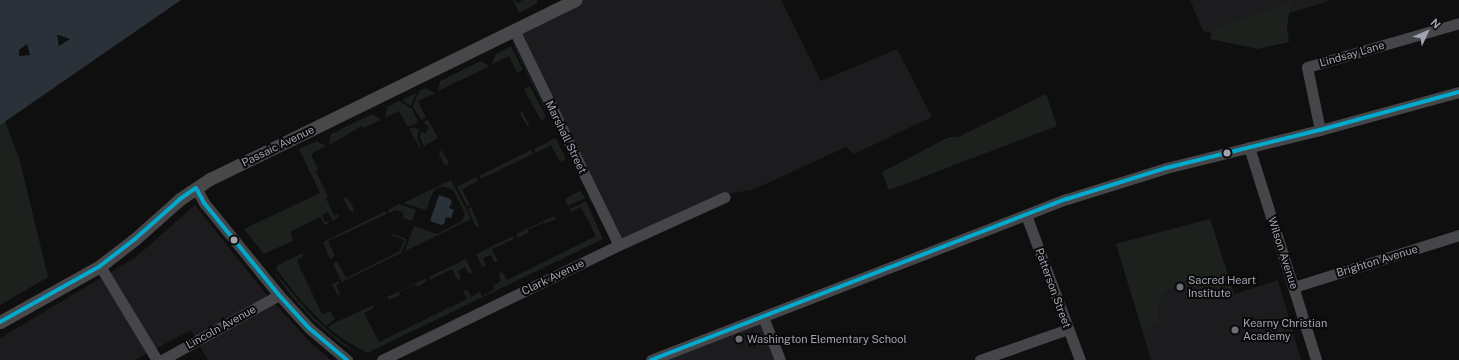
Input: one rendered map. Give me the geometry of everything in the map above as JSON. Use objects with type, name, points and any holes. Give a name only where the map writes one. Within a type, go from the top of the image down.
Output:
[{"type":"main road","name":"Passaic Avenue","points":[[0,322],[100,266],[135,239],[180,199],[210,179],[576,0]]},
{"type":"street","name":"Lindsay Lane","points":[[1320,130],[1307,67],[1459,23]]},
{"type":"street","name":"Marshall Street","points":[[514,30],[619,244]]},
{"type":"street","points":[[651,360],[1067,199],[1166,168],[1320,130],[1459,92]]},
{"type":"street","name":"Wilson Avenue","points":[[1250,147],[1316,360]]},
{"type":"street","points":[[196,188],[204,204],[279,295],[310,328],[347,360]]},
{"type":"street","name":"Clark Avenue","points":[[382,360],[619,244],[725,197]]},
{"type":"street","name":"Patterson Street","points":[[1026,215],[1080,360]]},
{"type":"street","name":"Brighton Avenue","points":[[1294,287],[1459,235]]},
{"type":"street","points":[[100,266],[157,360]]},
{"type":"street","name":"Lincoln Avenue","points":[[162,360],[279,295]]},
{"type":"street","points":[[763,317],[780,360]]},
{"type":"street","points":[[980,360],[1068,329]]},
{"type":"shaded area","points":[[0,0],[181,0],[0,125]]},
{"type":"shaded area","points":[[513,0],[517,3],[523,0],[537,0],[538,3],[519,13]]},
{"type":"shaded area","points":[[580,0],[781,0],[821,81],[897,49],[932,117],[854,154],[846,147],[752,190],[724,194],[617,248],[513,33]]},
{"type":"shaded area","points":[[1190,0],[1331,0],[1223,35],[1203,31]]},
{"type":"shaded area","points":[[1291,2],[1287,26],[1289,42],[1258,49],[1210,39],[1212,29]]},
{"type":"shaded area","points":[[511,46],[523,70],[517,73],[509,56],[493,64],[492,63],[496,54]]},
{"type":"shaded area","points":[[515,46],[546,110],[545,110]]},
{"type":"shaded area","points":[[481,61],[490,66],[438,91],[440,81]]},
{"type":"shaded area","points":[[530,86],[546,117],[543,120],[540,119],[524,89]]},
{"type":"shaded area","points":[[426,88],[435,93],[418,101],[426,118],[421,120],[413,107],[419,91]]},
{"type":"shaded area","points":[[416,93],[411,106],[402,100]]},
{"type":"shaded area","points":[[1046,94],[1057,126],[889,190],[882,172],[949,137],[958,137]]},
{"type":"shaded area","points":[[399,101],[412,109],[418,121],[417,123],[408,127],[399,111],[385,118],[387,107]]},
{"type":"shaded area","points":[[522,111],[529,124],[528,127],[520,114]]},
{"type":"shaded area","points":[[372,114],[381,120],[364,128],[362,126],[329,145],[331,134]]},
{"type":"shaded area","points":[[428,120],[438,138],[424,146],[420,138],[421,131],[425,134],[429,127],[423,122]]},
{"type":"shaded area","points":[[5,121],[20,161],[48,277],[0,305],[0,125]]},
{"type":"shaded area","points":[[414,127],[419,130],[417,138],[421,147],[420,148],[409,129]]},
{"type":"shaded area","points":[[556,138],[566,159],[560,162],[551,145],[536,153],[534,149]]},
{"type":"shaded area","points":[[317,141],[326,146],[311,154],[318,169],[316,171],[327,195],[330,194],[326,198],[334,216],[338,214],[339,217],[333,221],[328,212],[322,215],[325,222],[328,221],[329,223],[325,225],[320,217],[290,232],[293,239],[292,241],[264,254],[244,229],[320,193],[299,149]]},
{"type":"shaded area","points":[[441,150],[449,162],[447,166],[444,164],[439,154]]},
{"type":"shaded area","points":[[531,150],[533,154],[481,179],[479,176]]},
{"type":"shaded area","points":[[476,177],[478,181],[462,189],[470,205],[467,206],[457,187]]},
{"type":"shaded area","points":[[451,180],[471,219],[405,251],[414,226],[437,234],[462,221],[465,213],[453,190],[442,186],[434,190],[426,210],[403,203]]},
{"type":"shaded area","points":[[580,191],[585,198],[568,206],[565,200]]},
{"type":"shaded area","points":[[439,195],[450,199],[452,202],[449,208],[454,210],[451,218],[446,217],[444,224],[441,225],[430,221]]},
{"type":"shaded area","points":[[345,197],[348,198],[354,209],[353,212],[350,211],[344,200]]},
{"type":"shaded area","points":[[586,201],[603,239],[367,353],[328,328],[330,325],[373,305],[374,308],[364,313],[379,342],[467,299],[463,291],[468,290],[471,297],[480,292],[482,296],[495,289],[493,286],[501,281],[499,275],[500,273],[502,272],[507,280],[596,236],[581,207],[571,212],[570,209]]},
{"type":"shaded area","points":[[399,204],[416,210],[412,221],[403,218],[403,212],[396,210],[389,213],[388,210]]},
{"type":"shaded area","points":[[195,205],[266,294],[312,344],[331,360],[208,360],[191,330],[135,360],[0,360],[0,338],[136,257]]},
{"type":"shaded area","points":[[471,207],[479,228],[476,227],[468,209]]},
{"type":"shaded area","points":[[386,211],[387,214],[328,241],[335,256],[330,259],[323,242]]},
{"type":"shaded area","points":[[554,216],[556,219],[545,224],[544,222],[528,230],[529,232],[518,238],[516,234]]},
{"type":"shaded area","name":"Sacred Heart Institute","points":[[1210,219],[1234,294],[1278,280],[1301,360],[1151,360],[1116,244]]},
{"type":"shaded area","points":[[1210,219],[1234,294],[1211,300],[1195,287],[1178,284],[1162,294],[1157,310],[1159,324],[1142,329],[1116,244]]},
{"type":"shaded area","points":[[393,234],[407,239],[401,253],[342,282],[333,264],[337,261],[346,278],[400,251],[404,240],[390,235]]},
{"type":"shaded area","points":[[513,236],[514,239],[492,249],[498,262],[494,262],[491,255],[483,258],[486,266],[482,267],[476,254]]},
{"type":"shaded area","points":[[303,253],[302,257],[297,260],[322,314],[330,311],[335,319],[326,326],[302,302],[276,269],[278,265]]},
{"type":"shaded area","points":[[466,259],[472,272],[469,274],[465,267],[458,271],[461,278],[458,281],[452,269],[430,280],[429,277]]},
{"type":"shaded area","points":[[272,269],[311,315],[333,335],[362,357],[339,342],[313,320],[291,296]]},
{"type":"shaded area","points":[[426,278],[427,281],[417,287],[415,284],[399,292],[400,295],[389,300],[387,297]]},
{"type":"shaded area","points":[[338,281],[340,283],[336,285],[340,294],[338,296],[332,285]]},
{"type":"shaded area","name":"Washington Elementary School","points":[[761,318],[777,360],[656,360]]},
{"type":"pier","points":[[57,35],[59,35],[70,39],[59,46]]},
{"type":"pier","points":[[27,44],[30,55],[19,56],[19,50]]},
{"type":"transit line","points":[[651,360],[1067,199],[1166,168],[1320,130],[1459,92]]},
{"type":"transit line","points":[[0,322],[100,266],[135,239],[180,199],[196,188],[205,204],[279,295],[309,328],[347,360]]},
{"type":"place","name":"Sacred Heart Institute","points":[[1180,287]]},
{"type":"place","name":"Kearny Christian Academy","points":[[1235,330]]},
{"type":"place","name":"Washington Elementary School","points":[[739,339]]}]
